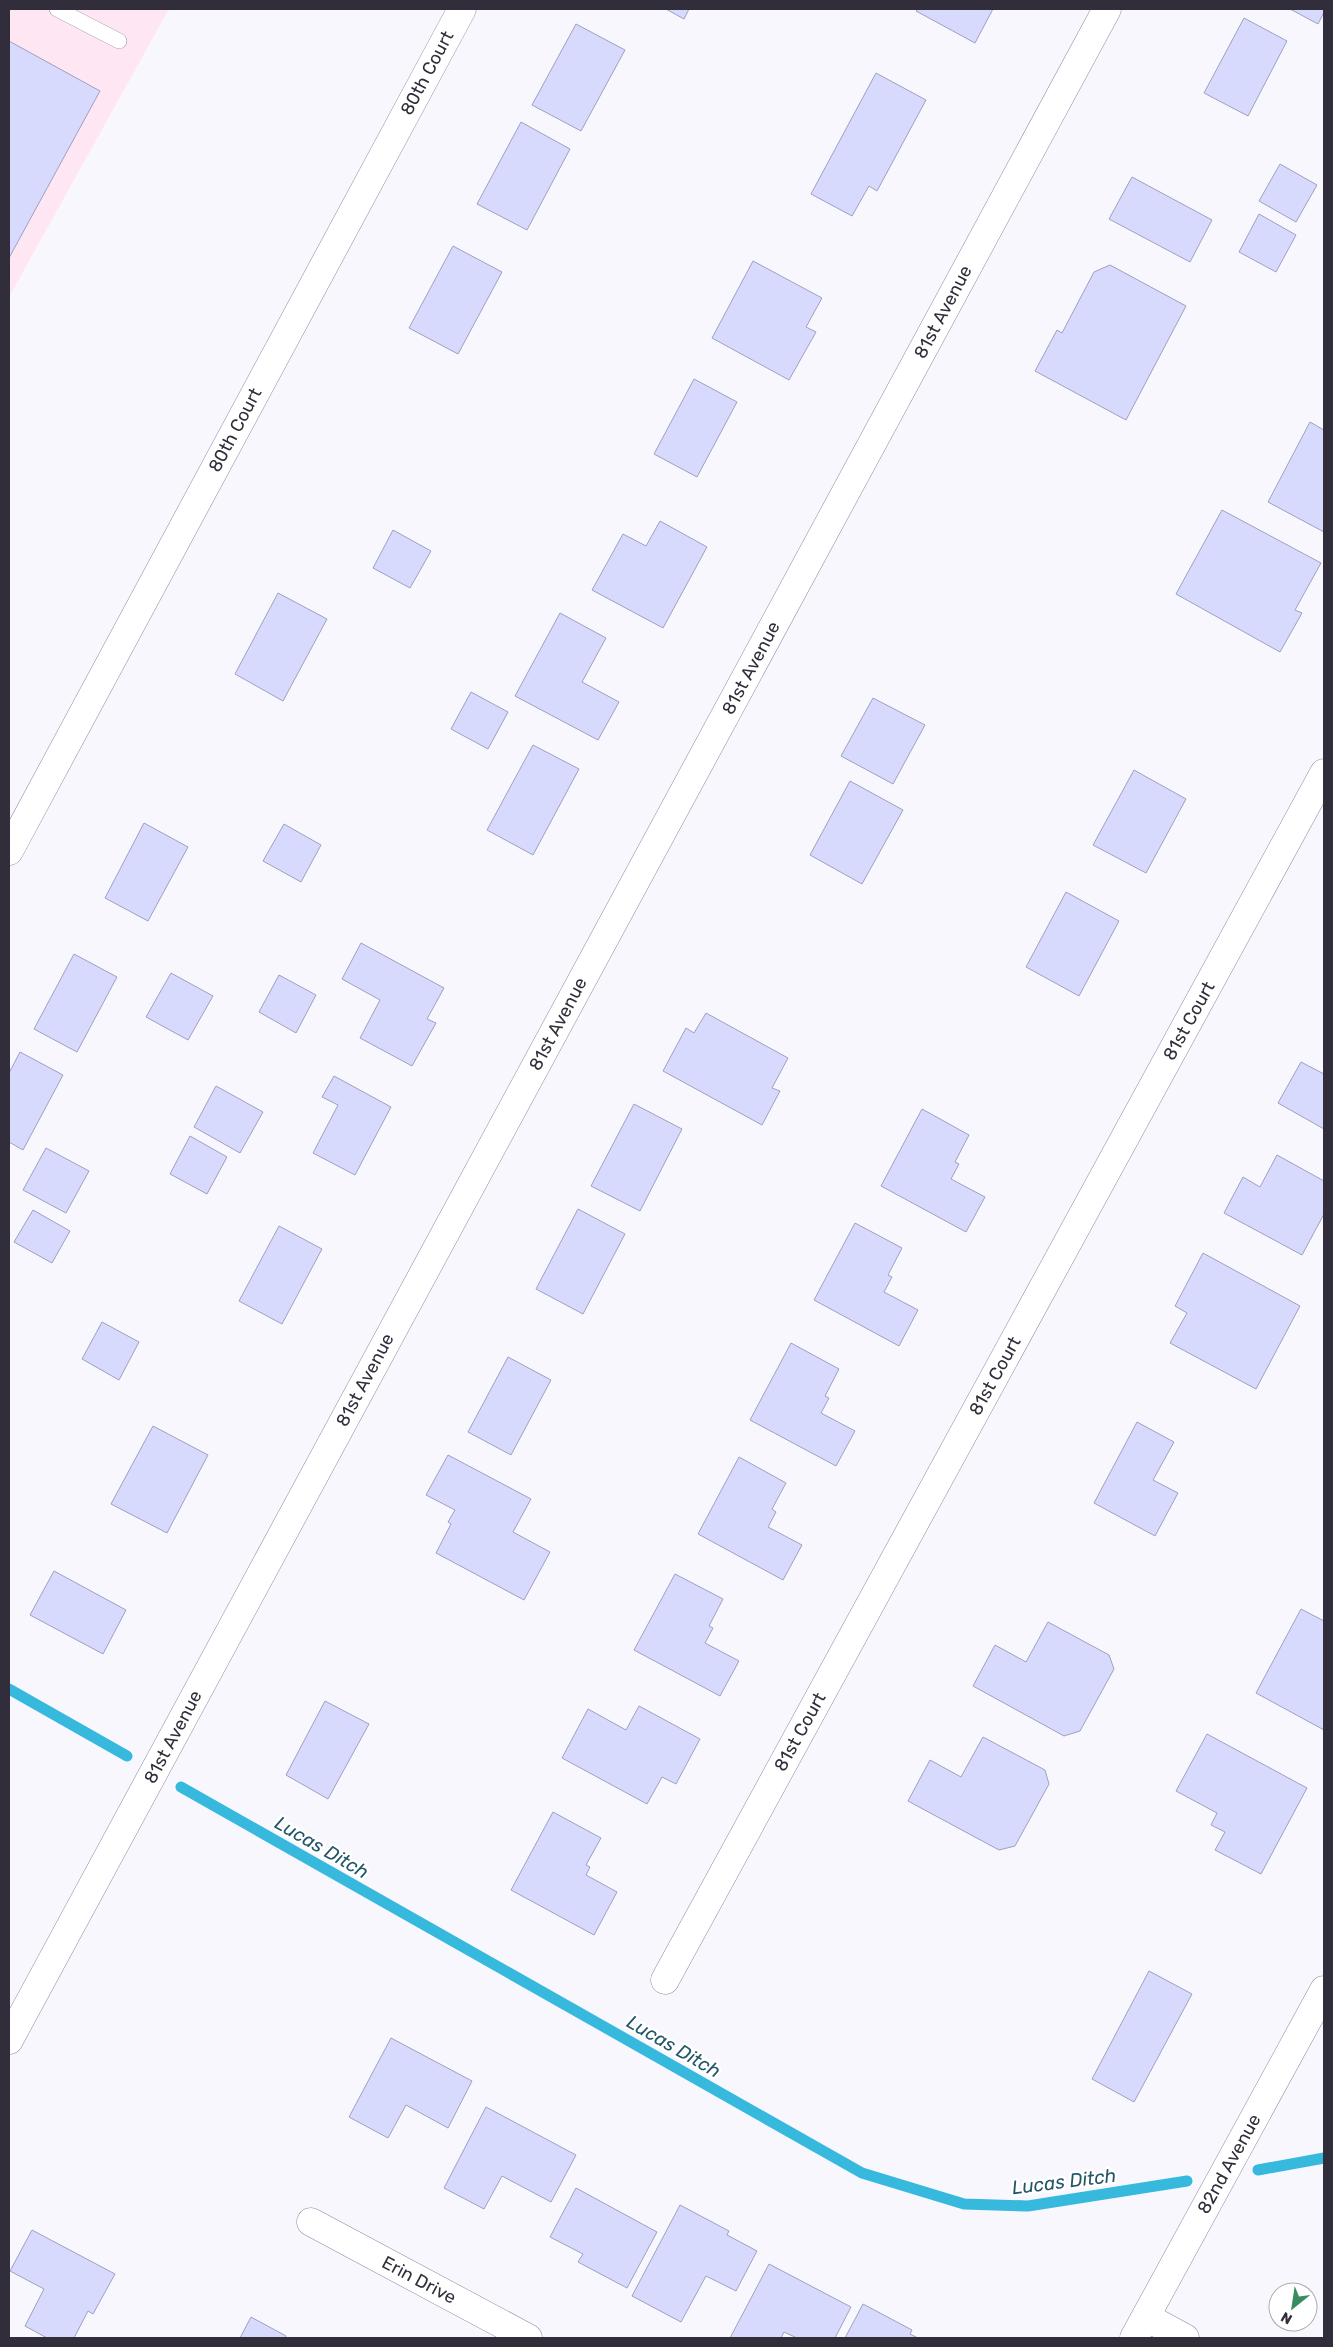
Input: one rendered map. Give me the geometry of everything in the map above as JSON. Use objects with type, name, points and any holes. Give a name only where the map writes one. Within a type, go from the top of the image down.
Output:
[{"type":"street","name":"80th Court","points":[[9,851],[462,9]]},
{"type":"street","name":"81st Avenue","points":[[9,2040],[1107,9]]},
{"type":"street","name":"81st Court","points":[[665,1980],[1324,773]]},
{"type":"street","name":"82nd Avenue","points":[[1140,2328],[1324,1990]]},
{"type":"street","name":"Erin Drive","points":[[311,2222],[528,2338]]},
{"type":"street","points":[[1140,2328],[1185,2338]]},
{"type":"lane","points":[[57,9],[119,41]]},
{"type":"shaded area","points":[[9,9],[169,9],[9,297]]},
{"type":"building","points":[[666,9],[689,9],[684,19]]},
{"type":"building","points":[[918,9],[993,9],[975,43],[916,11]]},
{"type":"building","points":[[1290,9],[1324,9],[1324,12],[1318,24]]},
{"type":"building","points":[[1244,18],[1287,41],[1248,116],[1204,93]]},
{"type":"building","points":[[576,24],[625,50],[581,131],[532,105]]},
{"type":"building","points":[[9,41],[100,91],[9,258]]},
{"type":"building","points":[[876,73],[926,100],[877,191],[869,186],[852,216],[811,194]]},
{"type":"building","points":[[521,122],[570,149],[527,230],[477,204]]},
{"type":"building","points":[[1280,164],[1317,185],[1296,222],[1259,201]]},
{"type":"building","points":[[1132,177],[1212,220],[1190,262],[1109,219]]},
{"type":"building","points":[[1259,214],[1296,235],[1276,272],[1239,252]]},
{"type":"building","points":[[453,246],[502,272],[458,354],[409,328]]},
{"type":"building","points":[[753,261],[822,298],[806,327],[816,332],[789,380],[712,338]]},
{"type":"building","points":[[1110,265],[1186,306],[1126,420],[1035,371],[1057,330],[1062,333],[1094,272]]},
{"type":"building","points":[[694,379],[737,402],[697,477],[654,454]]},
{"type":"building","points":[[1310,422],[1324,430],[1324,532],[1268,502]]},
{"type":"building","points":[[1222,510],[1321,563],[1295,610],[1302,613],[1280,652],[1176,594]]},
{"type":"building","points":[[660,521],[707,547],[663,628],[592,590],[623,534],[646,546]]},
{"type":"building","points":[[393,530],[431,551],[410,588],[373,568]]},
{"type":"building","points":[[278,593],[327,619],[283,701],[235,674]]},
{"type":"building","points":[[560,613],[606,638],[582,682],[619,702],[598,740],[515,696]]},
{"type":"building","points":[[471,692],[508,712],[488,749],[451,729]]},
{"type":"building","points":[[873,698],[925,725],[893,784],[841,756]]},
{"type":"building","points":[[533,745],[579,769],[533,855],[487,830]]},
{"type":"building","points":[[1134,770],[1186,799],[1146,873],[1093,845]]},
{"type":"building","points":[[850,781],[903,810],[862,884],[810,855]]},
{"type":"building","points":[[144,823],[188,847],[148,921],[105,898]]},
{"type":"building","points":[[284,824],[321,845],[301,882],[263,861]]},
{"type":"building","points":[[1066,892],[1119,921],[1079,996],[1026,967]]},
{"type":"building","points":[[361,943],[444,988],[427,1019],[436,1023],[412,1066],[360,1038],[380,1000],[342,979]]},
{"type":"building","points":[[74,954],[117,977],[77,1052],[34,1029]]},
{"type":"building","points":[[171,973],[213,996],[188,1040],[146,1017]]},
{"type":"building","points":[[279,975],[316,995],[296,1033],[259,1012]]},
{"type":"building","points":[[706,1013],[788,1058],[772,1088],[780,1091],[762,1125],[663,1071],[686,1028],[694,1033]]},
{"type":"building","points":[[20,1052],[63,1075],[23,1150],[9,1142],[9,1073]]},
{"type":"building","points":[[1301,1062],[1324,1074],[1324,1129],[1278,1103]]},
{"type":"building","points":[[334,1076],[391,1107],[355,1175],[313,1153],[338,1105],[322,1097]]},
{"type":"building","points":[[216,1086],[263,1112],[240,1153],[194,1127]]},
{"type":"building","points":[[634,1104],[682,1129],[640,1211],[591,1186]]},
{"type":"building","points":[[922,1109],[969,1135],[955,1162],[959,1164],[951,1179],[985,1197],[966,1232],[881,1186]]},
{"type":"building","points":[[190,1136],[227,1157],[207,1194],[170,1174]]},
{"type":"building","points":[[46,1148],[89,1171],[66,1213],[23,1190]]},
{"type":"building","points":[[1277,1155],[1324,1181],[1324,1214],[1302,1255],[1224,1213],[1243,1177],[1260,1187]]},
{"type":"building","points":[[578,1209],[625,1234],[583,1314],[536,1289]]},
{"type":"building","points":[[33,1210],[70,1231],[52,1263],[14,1242]]},
{"type":"building","points":[[855,1223],[902,1248],[888,1275],[892,1277],[884,1292],[918,1310],[899,1346],[814,1300]]},
{"type":"building","points":[[279,1226],[322,1249],[282,1324],[239,1301]]},
{"type":"building","points":[[1203,1253],[1300,1306],[1256,1389],[1170,1343],[1187,1313],[1175,1306]]},
{"type":"building","points":[[102,1322],[139,1342],[119,1380],[82,1359]]},
{"type":"building","points":[[791,1343],[839,1369],[825,1396],[829,1398],[821,1413],[855,1431],[836,1466],[750,1420]]},
{"type":"building","points":[[508,1357],[551,1380],[511,1455],[468,1432]]},
{"type":"building","points":[[1137,1422],[1174,1442],[1153,1480],[1178,1493],[1155,1536],[1094,1503]]},
{"type":"building","points":[[153,1426],[208,1455],[167,1533],[111,1504]]},
{"type":"building","points":[[448,1455],[531,1499],[513,1532],[550,1552],[524,1600],[436,1553],[451,1524],[448,1522],[455,1510],[426,1495]]},
{"type":"building","points":[[739,1457],[786,1483],[772,1509],[776,1512],[768,1527],[802,1545],[783,1580],[698,1534]]},
{"type":"building","points":[[54,1571],[126,1610],[103,1654],[30,1615]]},
{"type":"building","points":[[675,1574],[723,1599],[709,1626],[713,1628],[705,1643],[739,1661],[720,1696],[634,1650]]},
{"type":"building","points":[[1301,1609],[1324,1621],[1324,1730],[1256,1693]]},
{"type":"building","points":[[1048,1622],[1109,1655],[1114,1669],[1080,1731],[1064,1736],[973,1686],[995,1645],[1026,1662]]},
{"type":"building","points":[[325,1701],[369,1724],[328,1799],[286,1775]]},
{"type":"building","points":[[639,1706],[700,1739],[676,1784],[662,1777],[647,1804],[562,1758],[588,1709],[626,1730]]},
{"type":"building","points":[[1207,1734],[1307,1788],[1261,1874],[1215,1850],[1225,1832],[1211,1825],[1217,1813],[1176,1791]]},
{"type":"building","points":[[983,1737],[1045,1770],[1049,1784],[1015,1846],[999,1850],[908,1801],[930,1760],[961,1777]]},
{"type":"building","points":[[553,1812],[601,1838],[586,1865],[590,1867],[586,1875],[617,1892],[594,1935],[511,1890]]},
{"type":"building","points":[[1149,1971],[1192,1994],[1134,2102],[1092,2079]]},
{"type":"building","points":[[391,2038],[472,2081],[448,2128],[406,2105],[388,2138],[349,2117]]},
{"type":"building","points":[[486,2107],[576,2155],[551,2202],[502,2176],[484,2209],[444,2188]]},
{"type":"building","points":[[576,2188],[657,2232],[627,2288],[578,2262],[583,2254],[550,2237]]},
{"type":"building","points":[[680,2205],[729,2231],[727,2235],[757,2251],[736,2291],[706,2276],[681,2322],[632,2296]]},
{"type":"building","points":[[32,2230],[115,2274],[93,2314],[88,2311],[74,2338],[47,2338],[25,2326],[44,2289],[10,2271]]},
{"type":"building","points":[[769,2264],[851,2307],[835,2338],[797,2338],[784,2332],[781,2338],[730,2338]]},
{"type":"building","points":[[863,2304],[912,2330],[910,2334],[918,2338],[845,2338]]},
{"type":"building","points":[[251,2317],[286,2336],[285,2338],[240,2338]]},
{"type":"waterway","name":"Lucas Ditch","points":[[9,1689],[127,1756]]},
{"type":"waterway","name":"Lucas Ditch","points":[[181,1787],[862,2173],[964,2204],[1028,2206],[1187,2181]]},
{"type":"waterway","name":"Lucas Ditch","points":[[1258,2170],[1324,2158]]}]
